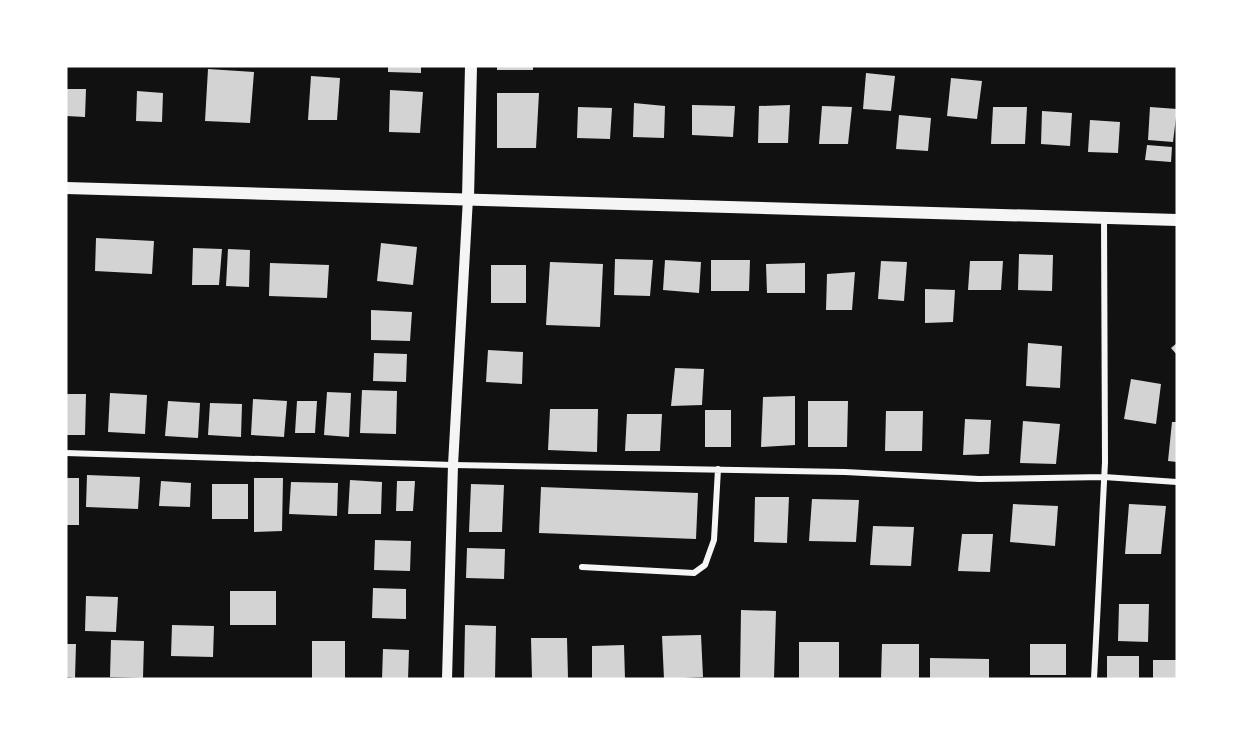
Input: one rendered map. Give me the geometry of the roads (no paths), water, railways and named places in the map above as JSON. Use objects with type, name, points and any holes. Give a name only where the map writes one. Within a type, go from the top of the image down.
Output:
[{"type":"main road","points":[[468,198],[471,66]]},
{"type":"main road","points":[[66,188],[1177,219]]},
{"type":"street","points":[[447,679],[453,465],[468,198]]},
{"type":"street","points":[[1094,679],[1104,477],[1104,217]]},
{"type":"street","points":[[66,453],[453,465],[845,472],[979,479],[1104,477],[1177,482]]},
{"type":"street","points":[[582,567],[694,573],[705,565],[714,540],[718,470]]}]
